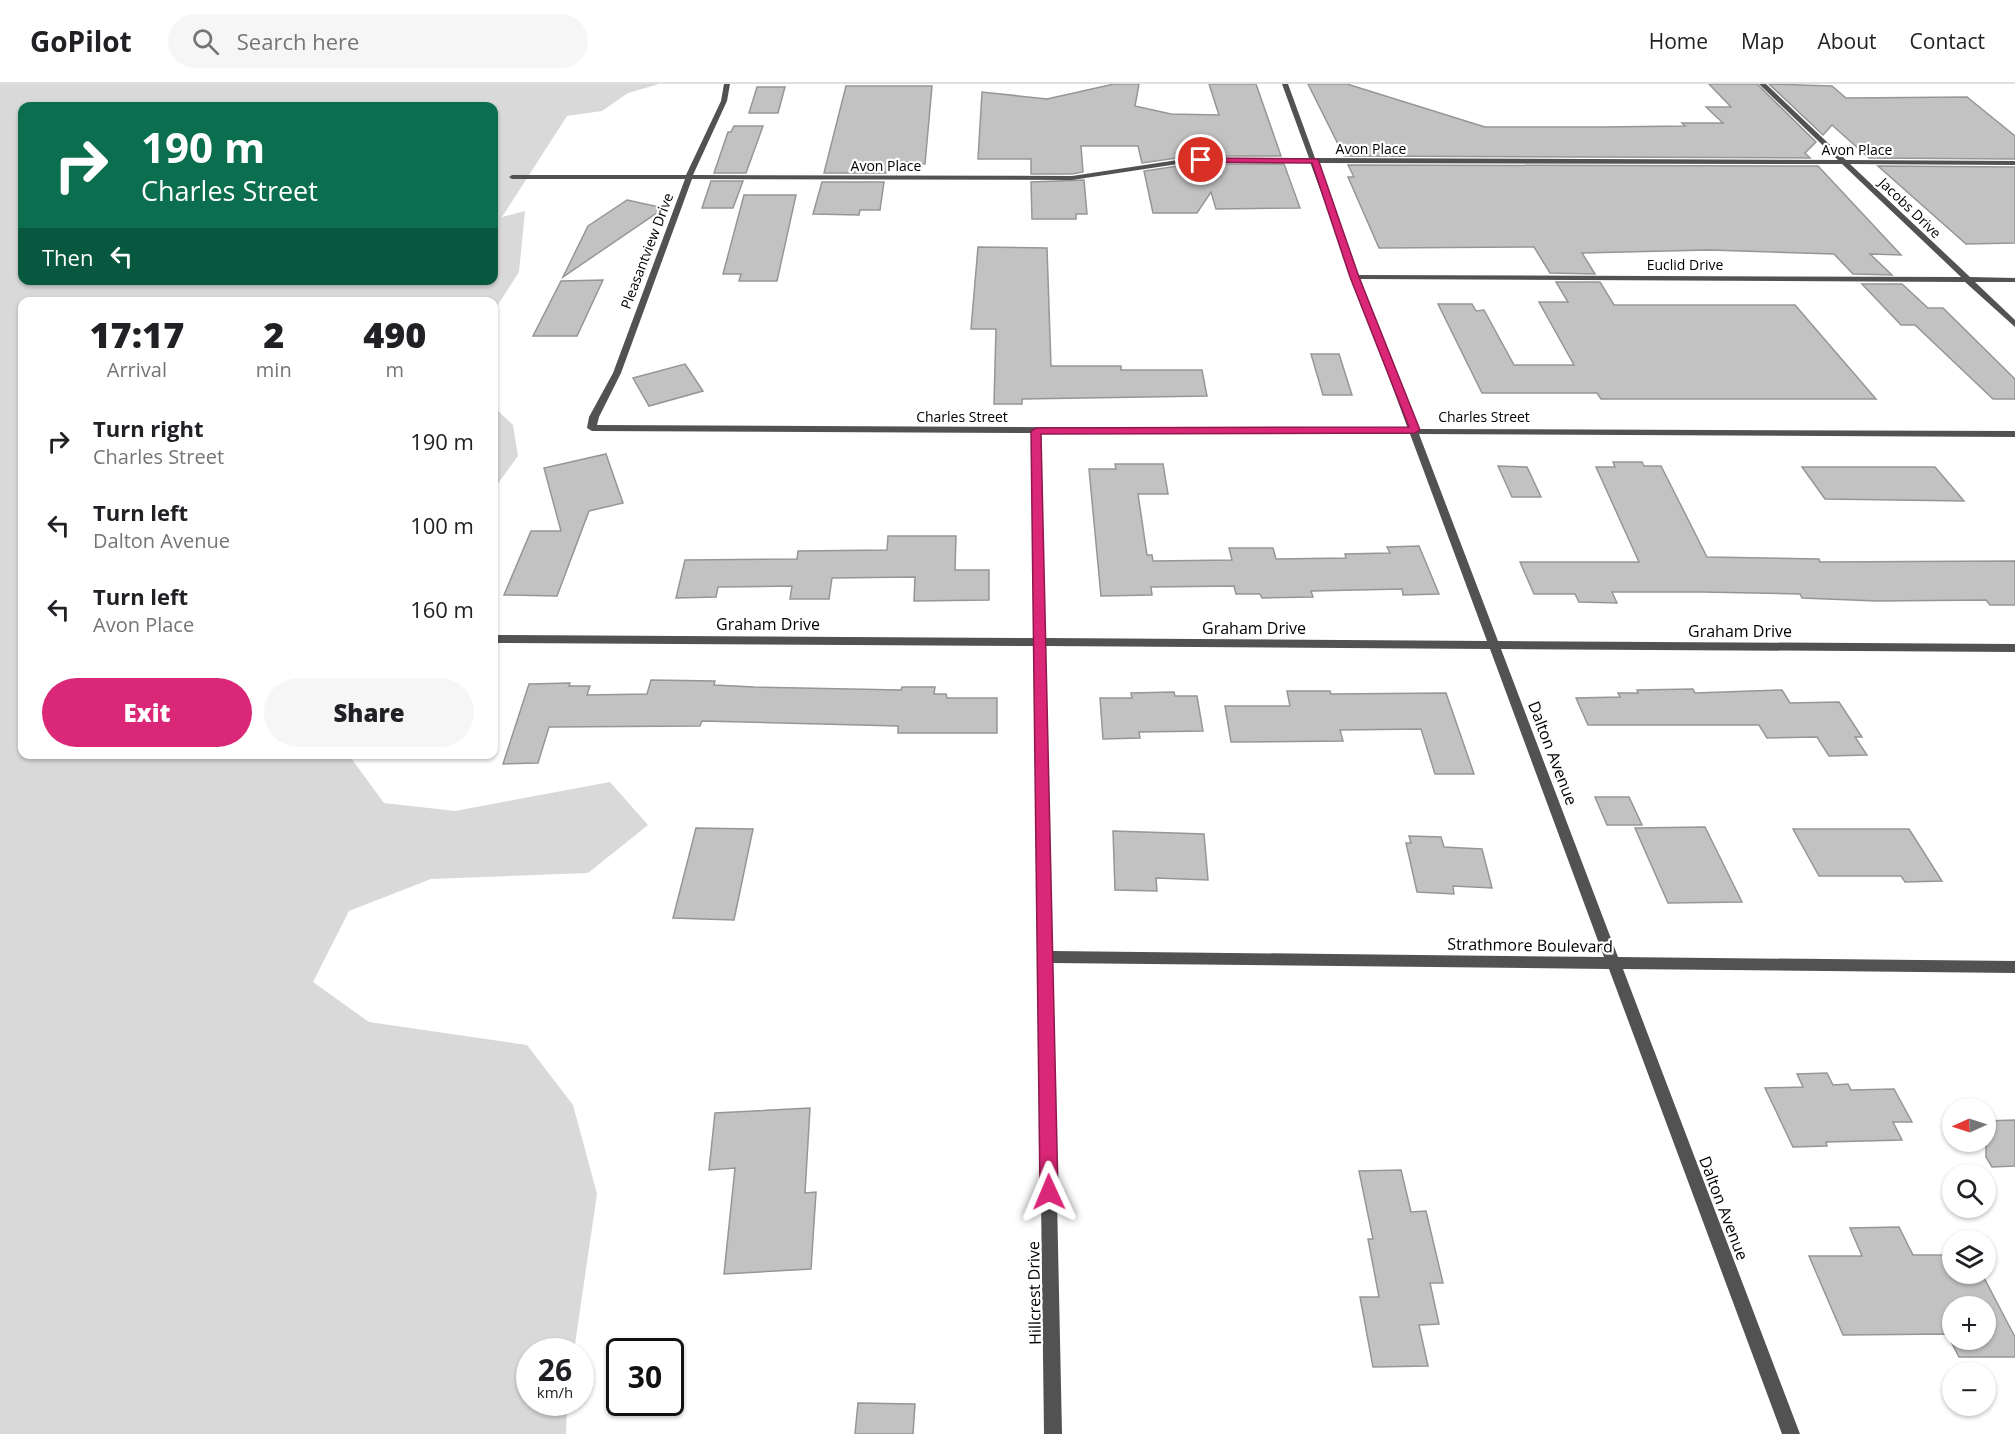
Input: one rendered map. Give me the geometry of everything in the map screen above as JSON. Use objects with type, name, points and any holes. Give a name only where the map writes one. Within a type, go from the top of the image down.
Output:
[{"type":"street","name":"Pleasantview Drive","points":[[592,428],[594,417],[617,373],[689,177],[716,120],[727,84]]},
{"type":"street","name":"Dalton Avenue","points":[[1285,84],[1315,161],[1355,277],[1415,430],[1791,1434]]},
{"type":"street","name":"Jacobs Drive","points":[[1762,84],[2015,325]]},
{"type":"street","name":"Avon Place","points":[[512,177],[1072,178],[1191,160],[2015,163]]},
{"type":"street","name":"Euclid Drive","points":[[1355,277],[2015,280]]},
{"type":"street","name":"Charles Street","points":[[592,428],[2015,434]]},
{"type":"street","name":"Hillcrest Drive","points":[[1036,431],[1053,1434]]},
{"type":"street","name":"Graham Drive","points":[[498,639],[2015,648]]},
{"type":"street","name":"Strathmore Boulevard","points":[[1044,957],[2015,967]]},
{"type":"shaded area","points":[[0,84],[659,84],[628,93],[602,111],[567,116],[502,217],[525,211],[519,272],[498,305],[498,297],[18,297],[18,759],[352,759],[384,803],[455,811],[610,782],[648,825],[588,873],[431,879],[349,911],[313,982],[369,1022],[527,1045],[573,1105],[597,1194],[576,1338],[516,1338],[516,1416],[567,1416],[566,1434],[0,1434]]},
{"type":"shaded area","points":[[498,411],[513,425],[518,456],[498,484]]},
{"type":"building","points":[[1114,84],[1139,84],[1135,106],[1171,114],[1219,115],[1209,84],[1256,84],[1281,156],[1191,156],[1142,163],[1138,146],[1081,146],[1083,172],[1072,174],[1031,174],[1031,159],[978,159],[982,92],[1047,99]]},
{"type":"building","points":[[1308,84],[1347,84],[1485,127],[1602,127],[1723,123],[1706,107],[1731,107],[1709,84],[1757,84],[1816,142],[1805,153],[1810,158],[1344,156]]},
{"type":"building","points":[[1769,84],[1832,86],[1846,98],[1967,97],[2015,136],[2015,159],[1869,158],[1832,125],[1823,135]]},
{"type":"building","points":[[846,86],[932,86],[925,164],[888,160],[886,173],[824,173]]},
{"type":"building","points":[[757,87],[785,87],[778,113],[749,113]]},
{"type":"building","points":[[734,126],[763,126],[746,173],[714,173],[728,132],[731,132]]},
{"type":"building","points":[[1191,164],[1284,164],[1300,208],[1216,209],[1211,192],[1197,213],[1153,213],[1144,171]]},
{"type":"building","points":[[1348,165],[1818,166],[1901,255],[1870,254],[1892,275],[1853,274],[1834,254],[1709,250],[1582,253],[1595,274],[1550,273],[1534,247],[1379,248],[1348,177],[1354,177]]},
{"type":"building","points":[[1878,166],[2015,167],[2015,243],[1966,244]]},
{"type":"building","points":[[1084,180],[1087,214],[1076,214],[1076,219],[1032,219],[1031,182]]},
{"type":"building","points":[[711,181],[743,181],[733,208],[702,208]]},
{"type":"building","points":[[822,182],[884,182],[880,210],[860,210],[859,215],[813,214]]},
{"type":"building","points":[[744,195],[796,195],[777,281],[739,281],[741,274],[723,274]]},
{"type":"building","points":[[627,200],[664,208],[563,277],[588,226]]},
{"type":"building","points":[[978,247],[1047,248],[1051,366],[1121,366],[1121,370],[1202,370],[1207,396],[1022,399],[1022,404],[994,404],[996,329],[971,329]]},
{"type":"building","points":[[603,280],[577,336],[533,336],[561,281]]},
{"type":"building","points":[[1556,282],[1600,282],[1614,305],[1795,305],[1876,399],[1601,399],[1597,393],[1482,393],[1438,304],[1472,304],[1476,311],[1484,310],[1514,365],[1574,365],[1539,302],[1568,302]]},
{"type":"building","points":[[1862,284],[1902,284],[1928,308],[1943,308],[2015,379],[2015,399],[1993,399],[1915,325],[1901,325]]},
{"type":"building","points":[[1311,354],[1339,354],[1352,395],[1323,395]]},
{"type":"building","points":[[685,364],[703,391],[649,406],[633,378]]},
{"type":"building","points":[[606,454],[623,503],[589,511],[557,596],[504,595],[531,531],[561,531],[544,468]]},
{"type":"building","points":[[1613,462],[1642,462],[1644,466],[1661,466],[1707,557],[1819,559],[1820,562],[2015,561],[2015,605],[1990,605],[1986,600],[1877,601],[1802,598],[1800,594],[1612,592],[1617,603],[1579,602],[1575,594],[1534,594],[1520,562],[1639,562],[1596,467],[1615,467]]},
{"type":"building","points":[[1115,464],[1163,464],[1168,494],[1138,494],[1147,555],[1152,555],[1153,561],[1232,560],[1229,548],[1273,548],[1276,559],[1346,558],[1345,554],[1390,553],[1387,547],[1419,546],[1439,594],[1403,595],[1402,589],[1311,591],[1313,597],[1262,598],[1260,594],[1236,594],[1234,586],[1151,587],[1152,595],[1101,596],[1089,469],[1116,469]]},
{"type":"building","points":[[1498,466],[1527,467],[1541,497],[1512,497]]},
{"type":"building","points":[[1802,467],[1935,467],[1964,501],[1825,499]]},
{"type":"building","points":[[888,536],[956,536],[955,570],[989,570],[989,600],[914,601],[915,577],[832,578],[829,599],[790,599],[792,586],[718,587],[716,597],[676,598],[685,560],[797,559],[798,551],[887,550]]},
{"type":"building","points":[[651,680],[715,681],[714,685],[754,687],[901,690],[902,687],[935,687],[934,694],[946,694],[947,698],[997,698],[997,733],[898,733],[898,726],[702,721],[700,726],[549,727],[538,763],[503,764],[529,684],[570,683],[569,686],[590,686],[587,695],[647,694]]},
{"type":"building","points":[[1693,689],[1695,693],[1782,690],[1790,703],[1839,702],[1862,737],[1855,737],[1867,755],[1829,756],[1817,737],[1767,738],[1759,725],[1588,725],[1576,698],[1620,697],[1618,693],[1638,693],[1637,690]]},
{"type":"building","points":[[1287,691],[1330,691],[1331,694],[1446,693],[1474,774],[1435,774],[1421,729],[1340,730],[1343,741],[1231,742],[1225,706],[1290,706]]},
{"type":"building","points":[[1174,692],[1175,696],[1197,696],[1203,731],[1139,732],[1140,738],[1103,739],[1100,698],[1132,698],[1131,693]]},
{"type":"building","points":[[1595,797],[1629,797],[1642,825],[1607,825]]},
{"type":"building","points":[[1705,827],[1742,902],[1668,903],[1635,828]]},
{"type":"building","points":[[696,828],[753,829],[734,920],[673,918]]},
{"type":"building","points":[[1793,829],[1909,829],[1942,881],[1905,882],[1901,876],[1819,876]]},
{"type":"building","points":[[1113,831],[1204,834],[1208,880],[1156,878],[1157,891],[1115,890]]},
{"type":"building","points":[[1409,836],[1441,837],[1444,847],[1482,849],[1492,888],[1453,886],[1454,894],[1417,892],[1406,843],[1411,843]]},
{"type":"building","points":[[1827,1073],[1833,1085],[1848,1084],[1851,1090],[1894,1089],[1912,1122],[1893,1122],[1902,1140],[1826,1142],[1827,1146],[1793,1147],[1765,1088],[1803,1087],[1797,1074]]},
{"type":"building","points":[[810,1108],[805,1193],[816,1192],[811,1269],[724,1274],[735,1168],[709,1170],[715,1113]]},
{"type":"building","points":[[2015,1120],[2015,1166],[1996,1167],[1996,1164],[1990,1164],[1986,1157],[1986,1152],[1996,1152],[1996,1121]]},
{"type":"building","points":[[1401,1170],[1411,1212],[1426,1211],[1443,1283],[1430,1283],[1439,1324],[1419,1325],[1428,1366],[1373,1367],[1360,1297],[1379,1297],[1368,1239],[1373,1239],[1359,1171]]},
{"type":"building","points":[[1899,1227],[1913,1255],[1942,1255],[1942,1284],[1987,1284],[1994,1296],[1942,1296],[1942,1334],[1843,1335],[1809,1256],[1862,1256],[1850,1228]]},
{"type":"building","points":[[1996,1301],[2015,1337],[2015,1357],[1959,1357],[1955,1350],[1996,1350]]},
{"type":"building","points":[[858,1403],[915,1404],[913,1434],[855,1434]]},
{"type":"route","points":[[1049,1192],[1036,431],[1415,430],[1355,277],[1315,161],[1201,160]]}]
